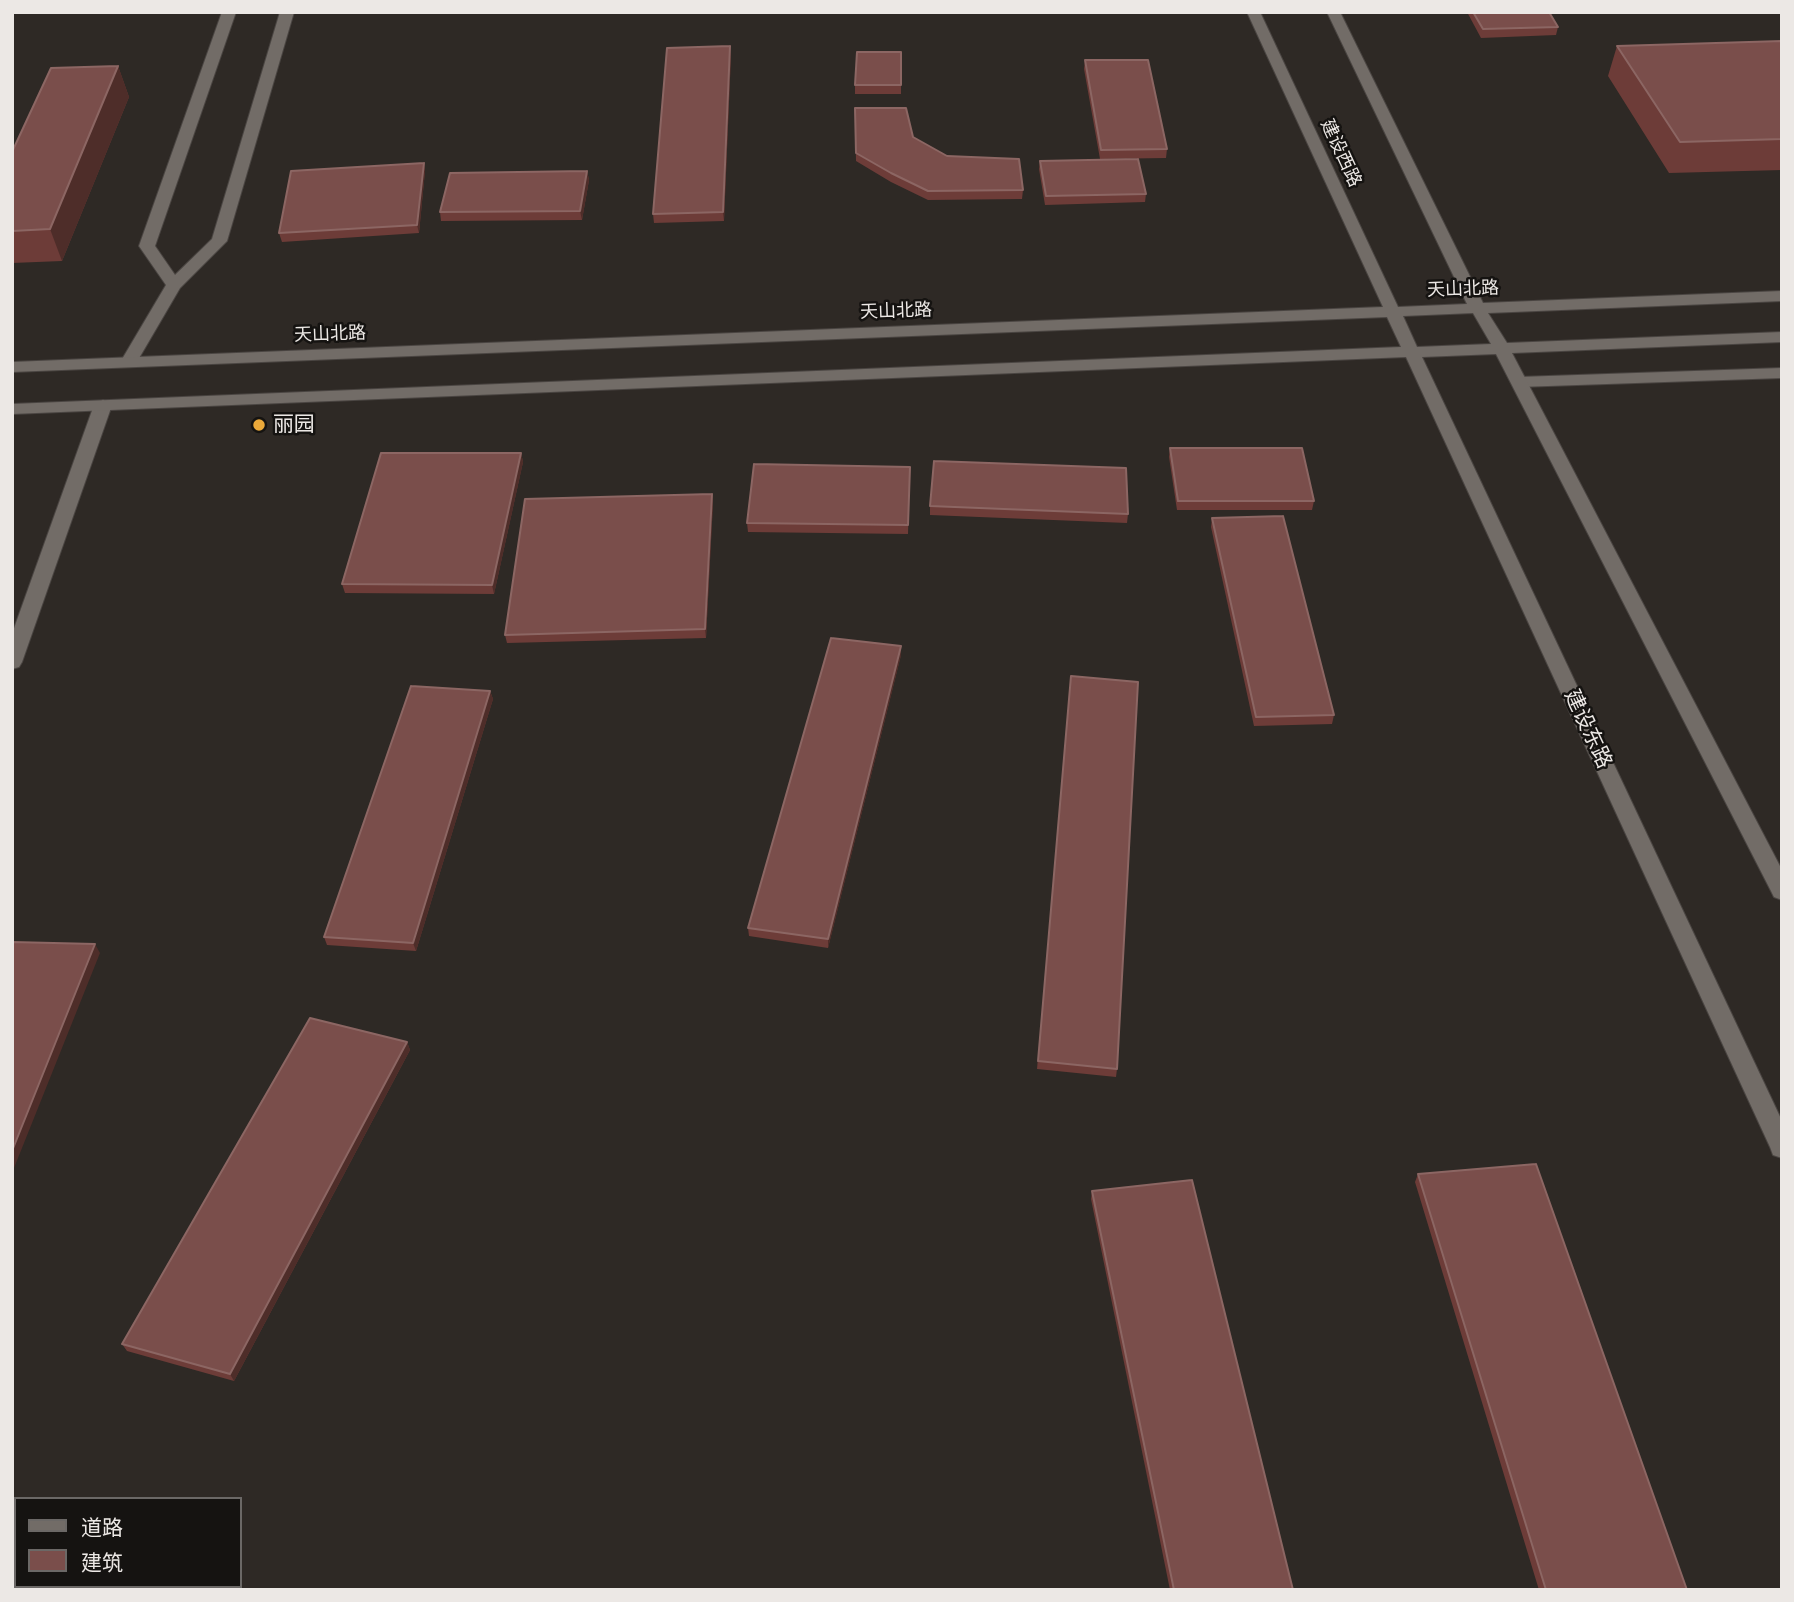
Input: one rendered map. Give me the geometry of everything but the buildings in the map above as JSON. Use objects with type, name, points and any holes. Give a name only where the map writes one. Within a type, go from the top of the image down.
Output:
[{"type":"main road","points":[[174,285],[147,246],[229,12]]},
{"type":"main road","points":[[129,361],[174,285],[219,241],[287,12]]},
{"type":"main road","name":"建设西路","points":[[1253,12],[1394,311]]},
{"type":"main road","points":[[1333,12],[1477,307],[1502,349],[1782,891]]},
{"type":"main road","name":"天山北路","points":[[12,367],[1782,296]]},
{"type":"main road","name":"建设东路","points":[[1394,311],[1782,1147]]},
{"type":"main road","points":[[12,409],[1782,337]]},
{"type":"main road","points":[[1519,382],[1782,373]]},
{"type":"main road","points":[[12,662],[103,405]]},
{"type":"place","name":"丽园","points":[[259,425]]}]
